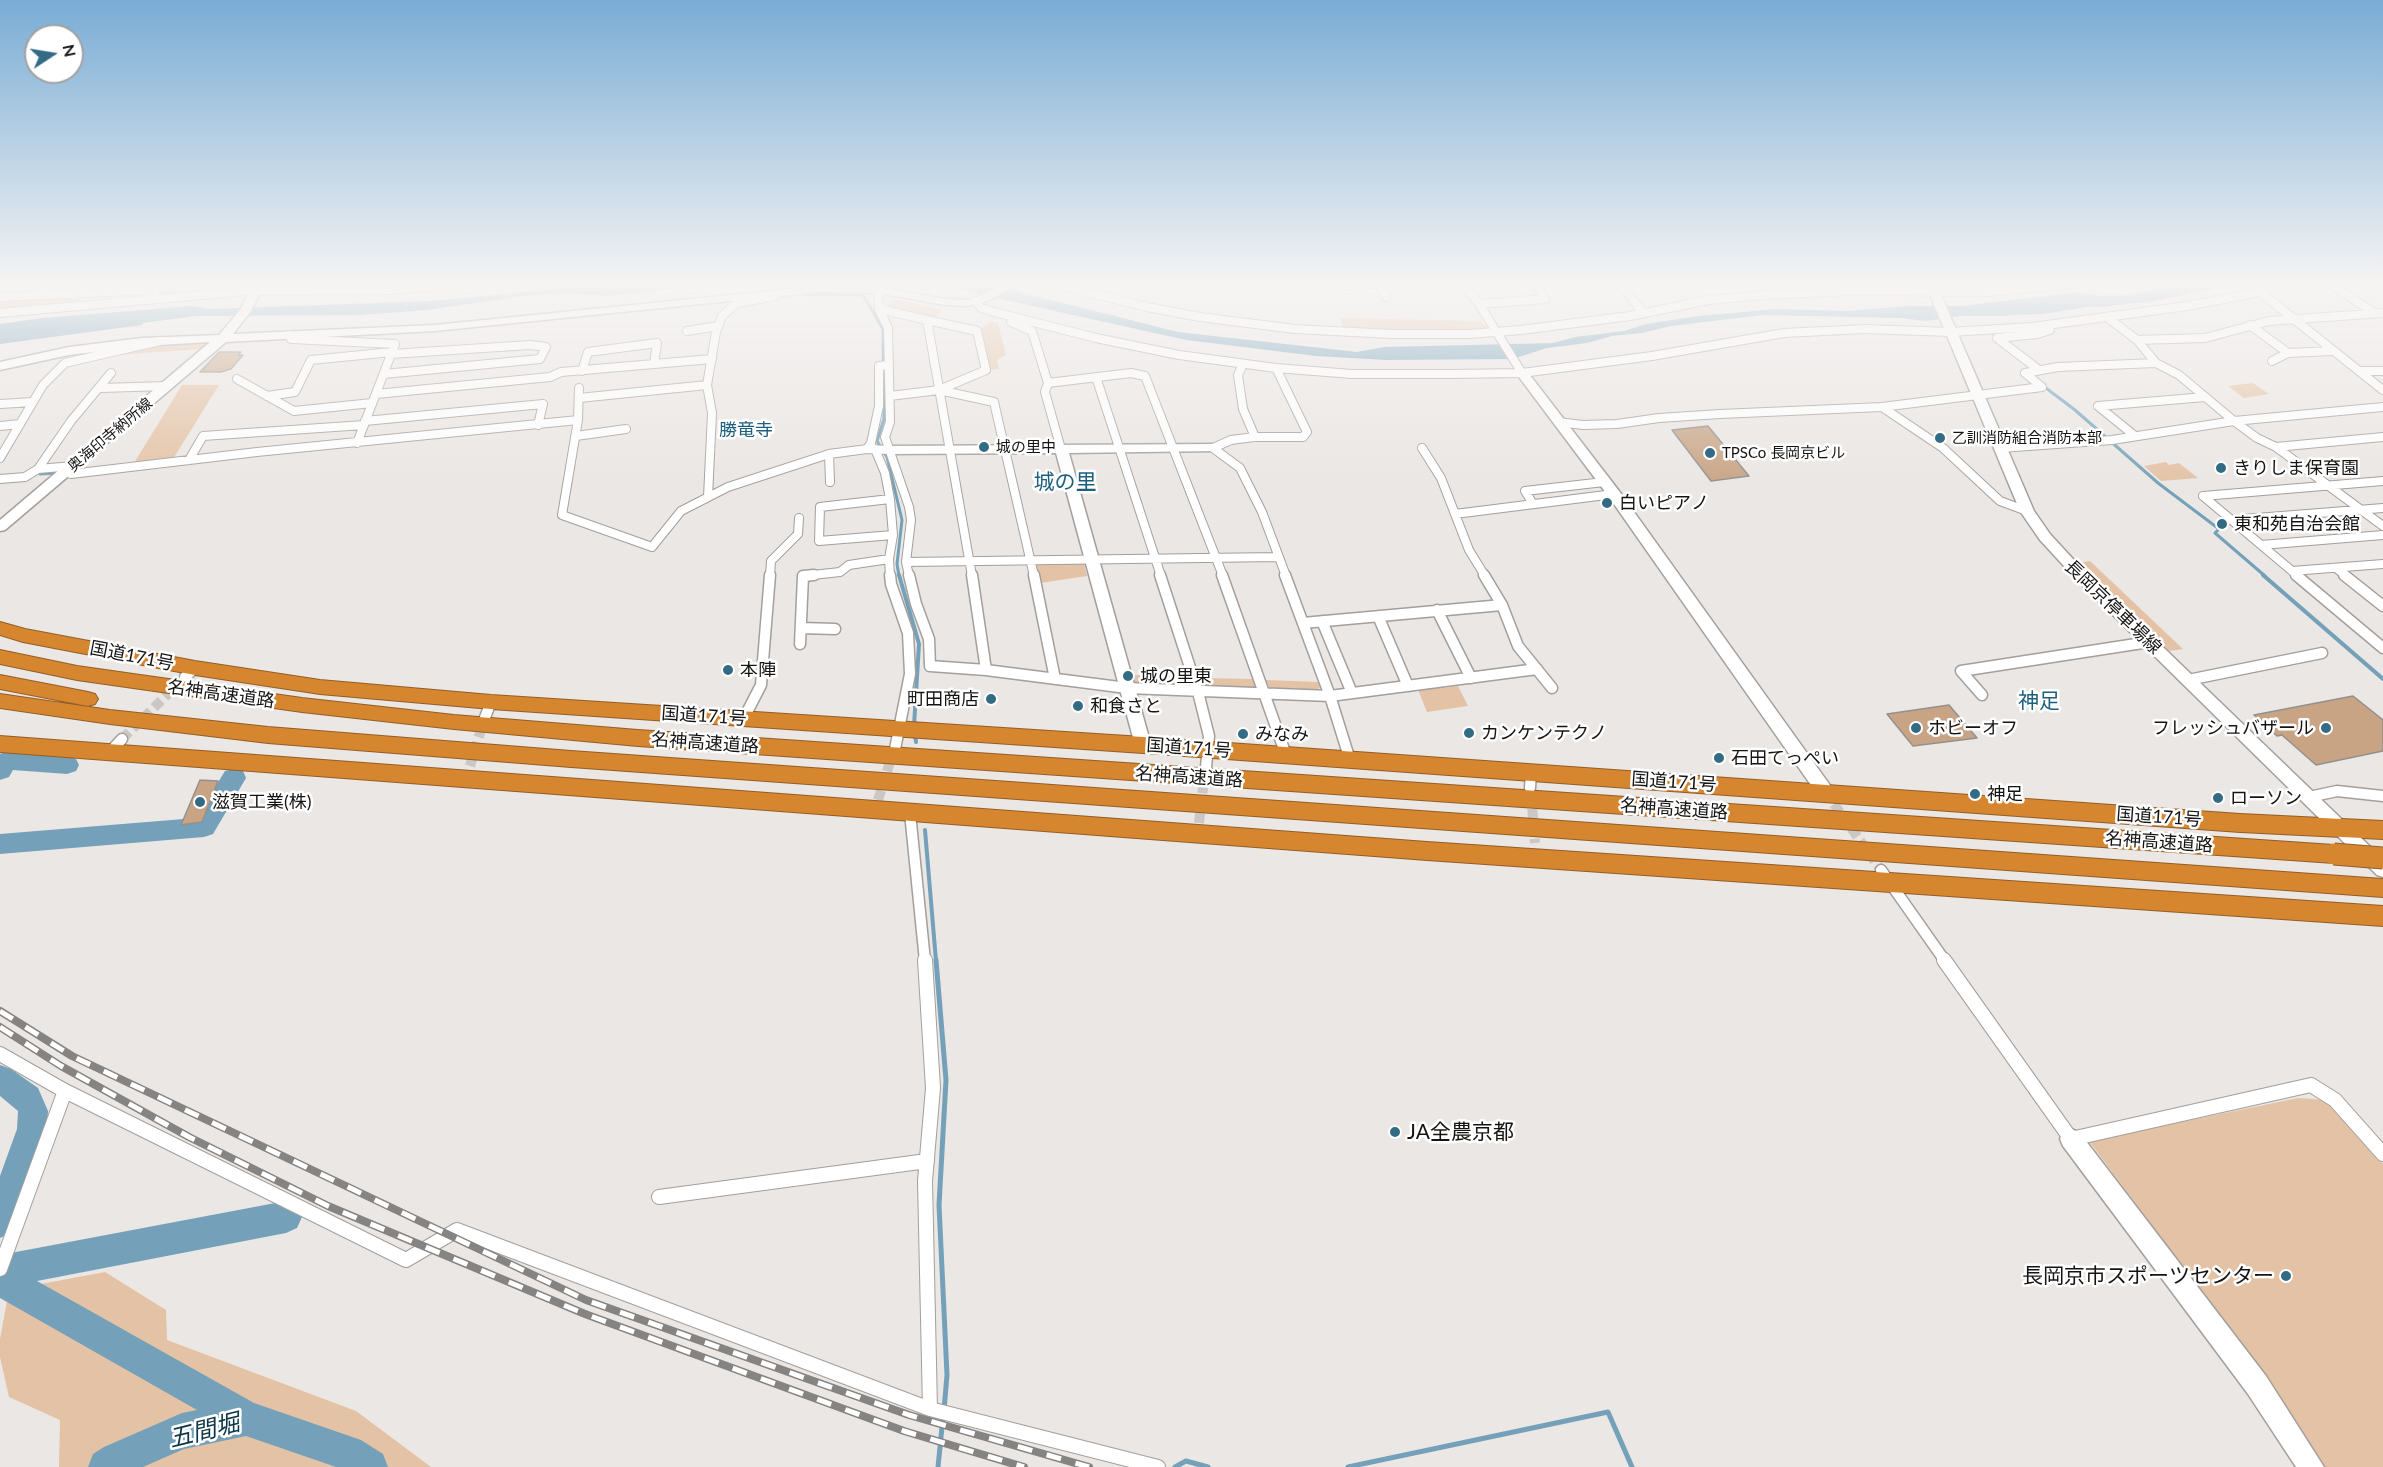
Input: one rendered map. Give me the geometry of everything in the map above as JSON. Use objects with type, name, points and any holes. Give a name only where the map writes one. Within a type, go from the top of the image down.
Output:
[{"type":"highway","name":"国道171号","points":[[0,628],[190,673],[320,687],[487,711],[744,718],[896,739],[1143,745],[1207,759],[1286,755],[1531,780],[2383,830]]},
{"type":"highway","name":"名神高速道路","points":[[0,657],[77,673],[278,702],[454,722],[638,738],[2383,858]]},
{"type":"highway","name":"名神高速道路","points":[[0,681],[61,696],[290,729],[406,744],[571,759]]},
{"type":"highway","name":"名神高速道路","points":[[0,701],[110,717],[257,734],[571,759],[2379,882]]},
{"type":"highway","points":[[0,744],[115,746],[876,805],[910,813],[1199,828],[1536,851],[2383,916]]},
{"type":"main road","points":[[0,366],[71,351]]},
{"type":"main road","name":"奥海印寺納所線","points":[[0,527],[72,470],[207,351]]},
{"type":"main road","name":"長岡京停車場線","points":[[1959,351],[2027,511],[2057,552],[2341,827],[2379,882]]},
{"type":"main road","points":[[1520,370],[1609,488],[1830,798]]},
{"type":"main road","points":[[890,450],[1213,448]]},
{"type":"main road","points":[[1061,449],[1143,745]]},
{"type":"main road","points":[[2071,1139],[2257,1385],[2311,1467]]},
{"type":"street","points":[[2,453],[43,385],[65,363],[115,351]]},
{"type":"street","points":[[267,396],[295,392],[311,360],[419,351]]},
{"type":"street","points":[[384,374],[540,359],[544,351]]},
{"type":"street","points":[[582,371],[588,352],[592,351]]},
{"type":"street","points":[[654,364],[656,351]]},
{"type":"street","points":[[708,497],[712,413],[707,385],[713,351]]},
{"type":"street","points":[[889,351],[890,422],[885,437],[909,507],[911,520],[906,562],[916,604],[929,639],[930,666],[986,670],[1126,688],[1330,696],[1537,669]]},
{"type":"street","points":[[932,351],[970,561],[986,670]]},
{"type":"street","points":[[890,396],[939,390],[986,370],[982,351]]},
{"type":"street","points":[[1038,351],[1048,383],[1045,392],[1061,449]]},
{"type":"street","points":[[1165,351],[1276,368],[1352,374],[1520,370],[1678,351]]},
{"type":"street","points":[[1509,351],[1520,370]]},
{"type":"street","points":[[2015,351],[2039,370]]},
{"type":"street","points":[[2147,351],[2156,363],[2179,375],[2234,422],[2257,438],[2276,447],[2383,526]]},
{"type":"street","points":[[2272,361],[2288,353],[2322,351]]},
{"type":"street","points":[[2333,351],[2383,390]]},
{"type":"street","points":[[357,443],[392,353]]},
{"type":"street","points":[[376,393],[550,377],[561,372],[712,359]]},
{"type":"street","points":[[1558,422],[1583,425],[1617,424],[1659,418],[1882,407],[2042,387],[2025,373],[2039,370],[2058,367],[2156,363]]},
{"type":"street","points":[[1243,364],[1238,375],[1242,409],[1255,437]]},
{"type":"street","points":[[890,365],[879,366],[879,406],[871,449],[885,473],[893,535],[889,559],[891,584],[908,633],[910,674],[896,739]]},
{"type":"street","points":[[1276,368],[1307,432],[1303,437],[1255,437],[1231,440],[1213,448],[1240,468],[1262,512],[1330,696],[1350,760]]},
{"type":"street","points":[[2360,371],[2383,371]]},
{"type":"street","points":[[0,479],[25,477],[34,473],[71,421],[111,373]]},
{"type":"street","points":[[1048,383],[1131,373],[1145,376],[1216,558],[1286,755]]},
{"type":"street","points":[[1096,377],[1198,692],[1209,736],[1207,759]]},
{"type":"street","points":[[237,379],[294,411],[372,403]]},
{"type":"street","points":[[579,398],[707,385]]},
{"type":"street","points":[[100,388],[167,386]]},
{"type":"street","points":[[579,388],[576,436],[562,515],[652,547],[681,511],[728,487],[829,454],[871,449],[890,450]]},
{"type":"street","points":[[939,390],[994,402],[1031,560],[1055,679]]},
{"type":"street","points":[[2135,436],[2098,406],[2205,397]]},
{"type":"street","points":[[0,404],[33,402]]},
{"type":"street","points":[[189,460],[203,436],[301,430],[543,404],[538,424]]},
{"type":"street","points":[[1882,407],[1923,432],[2000,501],[2027,511]]},
{"type":"street","points":[[2001,448],[2109,440],[2234,422],[2383,407]]},
{"type":"street","points":[[301,430],[311,409]]},
{"type":"street","points":[[38,469],[72,470],[189,460],[578,420]]},
{"type":"street","points":[[0,426],[20,424]]},
{"type":"street","points":[[576,436],[626,429]]},
{"type":"street","points":[[2276,447],[2383,438]]},
{"type":"street","points":[[1422,448],[1441,478],[1469,550],[1502,605],[1518,646],[1552,688]]},
{"type":"street","points":[[829,454],[830,482]]},
{"type":"street","points":[[2383,481],[2203,496],[2383,648]]},
{"type":"street","points":[[1455,514],[1533,504],[1609,488]]},
{"type":"street","points":[[1533,504],[1525,491],[1609,488]]},
{"type":"street","points":[[890,499],[820,507],[819,541],[893,535]]},
{"type":"street","points":[[2231,520],[2383,508]]},
{"type":"street","points":[[744,718],[761,685],[771,561],[798,534],[799,519]]},
{"type":"street","points":[[2261,545],[2383,535]]},
{"type":"street","points":[[906,562],[1277,556]]},
{"type":"street","points":[[800,644],[803,576],[840,572],[849,565],[889,559]]},
{"type":"street","points":[[2292,571],[2383,564]]},
{"type":"street","points":[[2336,568],[2383,606]]},
{"type":"street","points":[[1303,623],[1502,605]]},
{"type":"street","points":[[1437,610],[1471,678]]},
{"type":"street","points":[[1378,616],[1408,686]]},
{"type":"street","points":[[1322,621],[1352,693]]},
{"type":"street","points":[[801,628],[835,629]]},
{"type":"street","points":[[1982,695],[1961,671],[2149,642]]},
{"type":"street","points":[[2188,680],[2322,653]]},
{"type":"street","points":[[2309,797],[2337,791],[2383,796]]},
{"type":"street","points":[[910,813],[925,963],[933,1088],[927,1161],[925,1263],[930,1409]]},
{"type":"street","points":[[1885,876],[2071,1139],[2311,1085],[2335,1100],[2383,1154]]},
{"type":"street","points":[[0,1054],[65,1091],[406,1260],[457,1230],[930,1409],[1158,1467]]},
{"type":"street","points":[[1,1265],[65,1091]]},
{"type":"street","points":[[659,1197],[927,1161]]},
{"type":"shaded area","points":[[126,351],[166,351],[104,356]]},
{"type":"shaded area","points":[[985,351],[1005,351],[1006,355],[997,360],[999,369],[989,370]]},
{"type":"shaded area","points":[[2253,383],[2269,394],[2244,398],[2228,386]]},
{"type":"shaded area","points":[[182,385],[219,385],[173,459],[134,463]]},
{"type":"shaded area","points":[[2166,462],[2169,465],[2179,463],[2198,478],[2161,481],[2144,466]]},
{"type":"shaded area","points":[[2090,561],[2183,649],[2169,651],[2078,563]]},
{"type":"shaded area","points":[[1035,562],[1080,562],[1084,564],[1087,576],[1040,583]]},
{"type":"shaded area","points":[[1133,675],[1188,677],[1189,683],[1186,687],[1139,686],[1135,683]]},
{"type":"shaded area","points":[[1199,678],[1252,679],[1255,686],[1252,689],[1207,688],[1201,685]]},
{"type":"shaded area","points":[[1266,680],[1318,682],[1320,687],[1317,691],[1273,689],[1269,687]]},
{"type":"shaded area","points":[[1442,684],[1444,688],[1458,686],[1468,706],[1427,712],[1417,687]]},
{"type":"shaded area","name":"長岡京市スポーツセンター","points":[[2298,1098],[2328,1100],[2383,1164],[2383,1467],[2323,1467],[2273,1388],[2089,1141]]},
{"type":"shaded area","points":[[105,1272],[166,1310],[167,1340],[356,1411],[431,1467],[59,1467],[60,1420],[9,1397],[0,1357],[0,1339],[9,1290]]},
{"type":"water","points":[[1279,351],[1536,351],[1512,359],[1386,360]]},
{"type":"building","points":[[219,352],[241,352],[238,355],[243,355],[231,369],[221,372],[200,372]]},
{"type":"building","name":"TPSCo 長岡京ビル","points":[[1708,426],[1749,476],[1711,481],[1672,430]]},
{"type":"building","name":"フレッシュバザール","points":[[2353,696],[2383,720],[2383,751],[2316,765],[2282,735],[2277,736],[2254,715]]},
{"type":"building","points":[[1949,705],[1977,738],[1913,746],[1887,714]]},
{"type":"building","name":"滋賀工業(株)","points":[[200,780],[218,781],[202,822],[181,825]]},
{"type":"waterway","points":[[883,351],[884,419],[877,441],[887,457],[902,520],[897,564],[899,576]]},
{"type":"waterway","points":[[2046,388],[2075,410],[2158,483],[2219,529],[2215,533],[2265,576]]},
{"type":"waterway","points":[[40,474],[56,473]]},
{"type":"waterway","points":[[899,575],[919,644],[914,726]]},
{"type":"waterway","points":[[2263,575],[2383,679]]},
{"type":"waterway","points":[[915,734],[916,742]]},
{"type":"waterway","points":[[0,771],[5,761],[67,765]]},
{"type":"waterway","points":[[0,844],[204,827],[234,778]]},
{"type":"waterway","points":[[925,830],[936,961]]},
{"type":"waterway","points":[[936,960],[946,1080],[939,1205],[947,1375],[944,1410]]},
{"type":"waterway","points":[[0,1079],[27,1098],[33,1111],[32,1129],[0,1222]]},
{"type":"waterway","points":[[0,1272],[286,1217]]},
{"type":"waterway","points":[[0,1279],[246,1418]]},
{"type":"waterway","points":[[1348,1467],[1608,1412],[1632,1467]]},
{"type":"waterway","points":[[938,1467],[943,1417]]},
{"type":"waterway","name":"五間堀","points":[[106,1467],[182,1431],[246,1418]]},
{"type":"waterway","name":"五間堀","points":[[246,1418],[348,1453],[370,1467]]},
{"type":"waterway","points":[[1175,1467],[1186,1461],[1208,1467]]},
{"type":"tunnel","points":[[122,739],[179,683]]},
{"type":"tunnel","points":[[470,766],[484,720]]},
{"type":"tunnel","points":[[878,800],[894,749]]},
{"type":"tunnel","points":[[1199,823],[1205,771]]},
{"type":"tunnel","points":[[1531,794],[1535,843]]},
{"type":"tunnel","points":[[1834,804],[1881,870]]},
{"type":"railway","points":[[0,1011],[72,1056],[586,1300],[909,1415],[1089,1467]]},
{"type":"railway","points":[[0,1027],[61,1066],[189,1137],[328,1206],[585,1314],[904,1431],[1024,1467]]},
{"type":"place","name":"乙訓消防組合消防本部","points":[[1940,438]]},
{"type":"place","name":"城の里中","points":[[984,447]]},
{"type":"place","name":"TPSCo 長岡京ビル","points":[[1710,453]]},
{"type":"place","name":"きりしま保育園","points":[[2221,468]]},
{"type":"place","name":"白いピアノ","points":[[1607,503]]},
{"type":"place","name":"東和苑自治会館","points":[[2222,524]]},
{"type":"place","name":"本陣","points":[[728,670]]},
{"type":"place","name":"城の里東","points":[[1128,676]]},
{"type":"place","name":"町田商店","points":[[991,699]]},
{"type":"place","name":"和食さと","points":[[1078,706]]},
{"type":"place","name":"ホビーオフ","points":[[1916,728]]},
{"type":"place","name":"フレッシュバザール","points":[[2326,728]]},
{"type":"place","name":"カンケンテクノ","points":[[1469,733]]},
{"type":"place","name":"みなみ","points":[[1243,734]]},
{"type":"place","name":"石田てっぺい","points":[[1719,758]]},
{"type":"place","name":"神足","points":[[1975,794]]},
{"type":"place","name":"ローソン","points":[[2218,798]]},
{"type":"place","name":"滋賀工業(株)","points":[[200,802]]},
{"type":"place","name":"JA全農京都","points":[[1395,1132]]},
{"type":"place","name":"長岡京市スポーツセンター","points":[[2286,1276]]},
{"type":"district","name":"勝竜寺","points":[[746,430]]},
{"type":"district","name":"城の里","points":[[1065,482]]},
{"type":"district","name":"神足","points":[[2039,701]]}]
